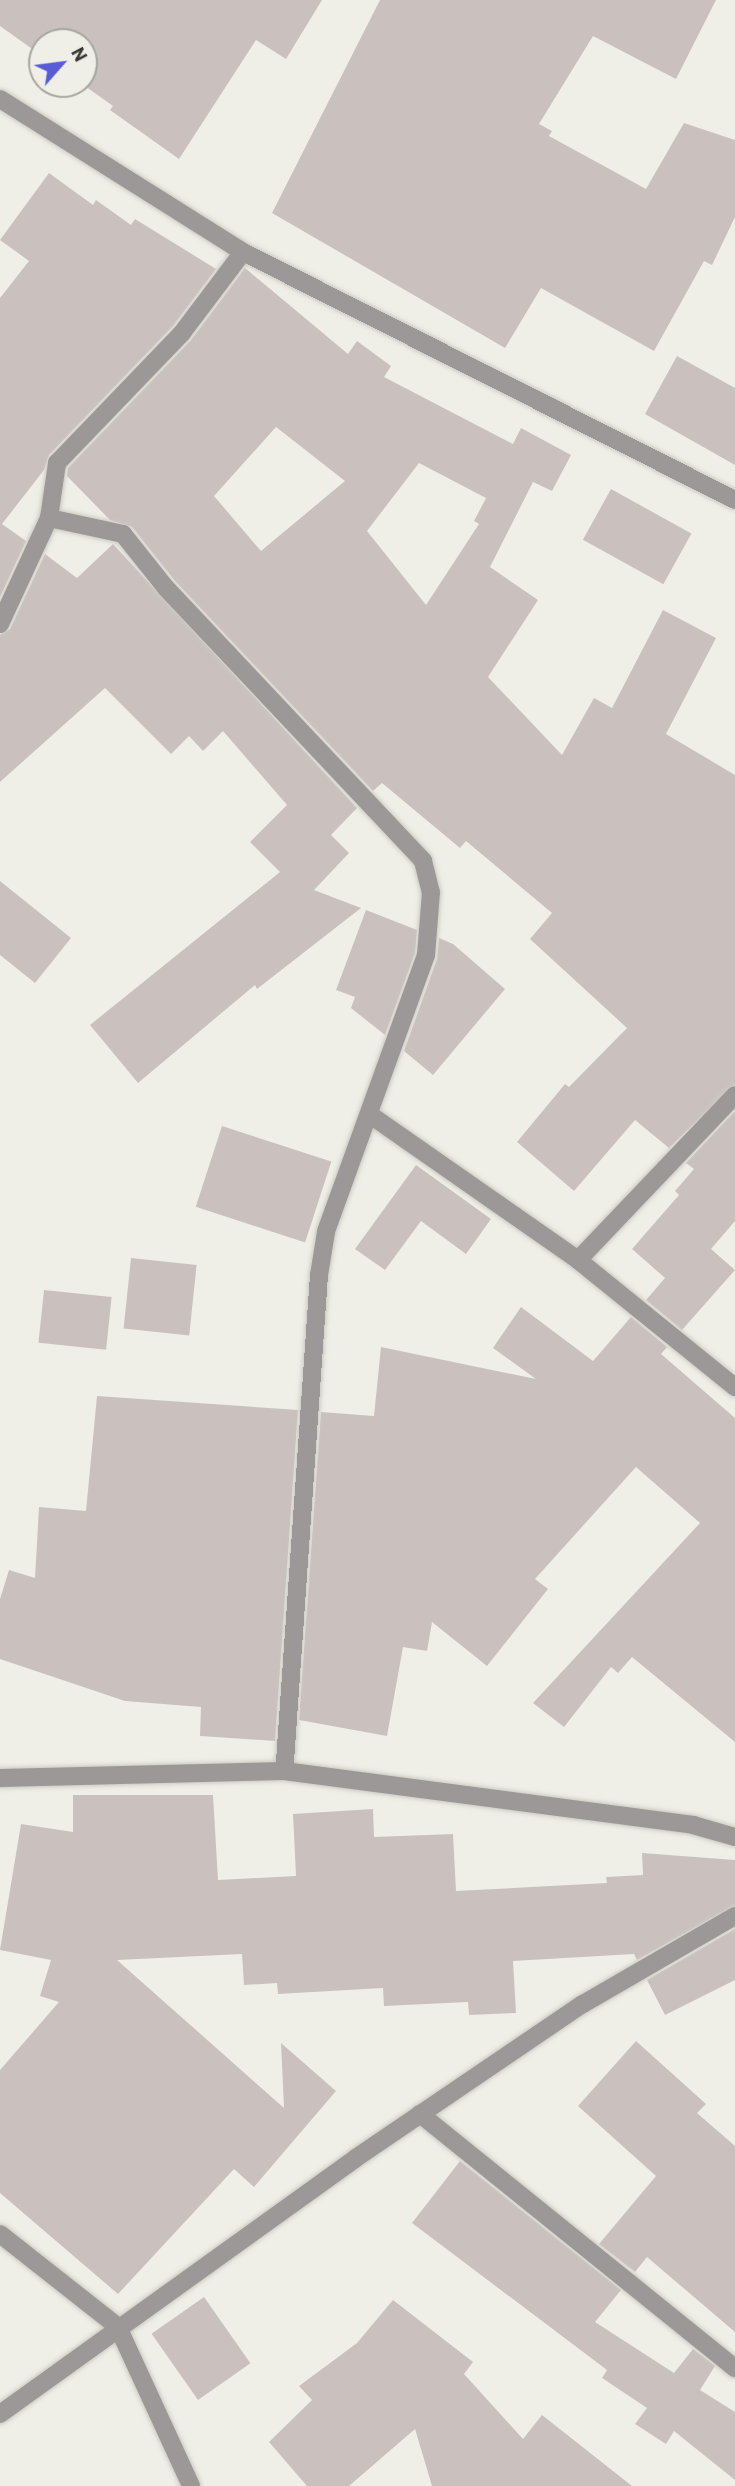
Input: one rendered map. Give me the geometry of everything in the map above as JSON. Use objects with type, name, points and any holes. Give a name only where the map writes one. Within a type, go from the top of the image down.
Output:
[{"type":"street","points":[[0,99],[243,252],[735,500]]},
{"type":"street","points":[[0,624],[49,518],[57,463],[182,333],[243,252]]},
{"type":"street","points":[[49,518],[123,534],[166,588],[423,862],[431,892],[426,955],[326,1232],[318,1275],[284,1771]]},
{"type":"street","points":[[578,1260],[735,1095]]},
{"type":"street","points":[[369,1114],[578,1260],[735,1387]]},
{"type":"street","points":[[0,1778],[284,1771],[693,1825],[735,1838]]},
{"type":"street","points":[[0,2414],[118,2327],[420,2114],[583,2004],[735,1916]]},
{"type":"street","points":[[420,2114],[735,2368]]},
{"type":"street","points":[[0,2234],[118,2327],[191,2486]]},
{"type":"building","points":[[0,0],[322,0],[286,59],[256,40],[179,159],[110,110],[113,106],[98,95],[98,28],[28,28],[28,46],[0,26]]},
{"type":"building","points":[[380,0],[716,0],[676,79],[593,36],[539,124],[552,131],[549,136],[646,189],[684,123],[735,140],[735,217],[712,265],[704,261],[654,351],[541,288],[505,348],[272,213]]},
{"type":"building","points":[[49,173],[93,205],[96,200],[131,225],[135,219],[216,269],[173,326],[49,455],[44,470],[2,524],[26,541],[0,597],[0,298],[29,261],[0,240]]},
{"type":"building","points":[[245,268],[348,354],[357,341],[391,366],[384,377],[513,444],[521,428],[571,455],[552,491],[533,482],[490,567],[538,600],[488,677],[562,755],[594,698],[612,708],[663,610],[716,638],[666,734],[735,775],[735,1084],[669,1148],[635,1120],[574,1191],[517,1142],[565,1084],[569,1087],[627,1028],[530,939],[552,913],[466,841],[460,848],[382,783],[373,791],[175,581],[132,527],[110,520],[67,476],[68,468],[191,340]],"holes":[[[276,427],[345,481],[261,551],[214,496]],[[419,463],[486,498],[474,521],[479,524],[426,605],[367,531]]]},
{"type":"building","points":[[677,356],[735,388],[735,465],[645,414]]},
{"type":"building","points":[[611,489],[691,534],[663,584],[583,540]]},
{"type":"building","points":[[113,544],[357,808],[331,835],[349,853],[314,890],[361,908],[257,989],[255,985],[138,1083],[90,1025],[280,872],[250,842],[287,805],[223,731],[203,751],[189,736],[171,754],[105,688],[0,782],[0,635],[10,629],[45,554],[77,578]]},
{"type":"building","points":[[0,881],[71,938],[35,983],[0,955]]},
{"type":"building","points":[[366,910],[417,930],[415,953],[385,1035],[351,1008],[355,997],[336,990]]},
{"type":"building","points":[[439,938],[453,944],[505,989],[433,1075],[404,1051],[437,959]]},
{"type":"building","points":[[735,1111],[735,1221],[711,1249],[735,1270],[682,1330],[646,1300],[665,1278],[632,1249],[679,1195],[675,1191],[694,1169],[686,1163]]},
{"type":"building","points":[[222,1126],[331,1162],[305,1242],[196,1207]]},
{"type":"building","points":[[416,1165],[491,1219],[466,1254],[421,1221],[385,1270],[355,1249]]},
{"type":"building","points":[[131,1258],[197,1265],[189,1336],[124,1329]]},
{"type":"building","points":[[44,1290],[112,1297],[106,1350],[38,1343]]},
{"type":"building","points":[[521,1307],[593,1361],[631,1317],[667,1347],[661,1354],[735,1418],[735,1742],[632,1657],[618,1673],[611,1667],[564,1727],[533,1703],[700,1523],[636,1467],[535,1579],[548,1589],[487,1666],[432,1622],[427,1651],[403,1647],[387,1736],[299,1720],[321,1412],[374,1416],[381,1347],[536,1379],[493,1348]]},
{"type":"building","points":[[97,1396],[298,1410],[275,1741],[200,1736],[201,1707],[125,1701],[0,1659],[0,1599],[9,1570],[35,1578],[39,1507],[86,1511]]},
{"type":"building","points":[[73,1795],[213,1795],[218,1880],[296,1876],[293,1814],[373,1809],[374,1837],[453,1834],[456,1891],[607,1883],[606,1877],[643,1875],[642,1853],[735,1860],[735,1905],[637,1960],[634,1954],[513,1961],[516,2013],[469,2015],[468,2002],[384,2006],[383,1988],[278,1994],[277,1983],[244,1985],[242,1954],[117,1960],[284,2108],[281,2043],[336,2091],[254,2187],[234,2169],[118,2294],[0,2193],[0,2070],[59,2002],[40,1996],[51,1960],[0,1950],[21,1824],[73,1832]]},
{"type":"building","points":[[735,1929],[735,1980],[665,2015],[647,1980]]},
{"type":"building","points":[[636,2041],[706,2104],[697,2113],[735,2146],[735,2332],[647,2257],[635,2272],[599,2244],[656,2176],[578,2106]]},
{"type":"building","points":[[460,2161],[621,2290],[595,2322],[674,2373],[693,2349],[715,2366],[700,2390],[735,2412],[735,2480],[674,2431],[666,2444],[635,2424],[647,2408],[602,2378],[607,2370],[412,2223]]},
{"type":"building","points":[[204,2297],[250,2363],[198,2400],[152,2334]]},
{"type":"building","points":[[393,2300],[473,2362],[464,2374],[523,2439],[542,2415],[632,2486],[432,2486],[415,2429],[349,2486],[307,2486],[269,2442],[312,2400],[299,2386],[357,2343]]}]
